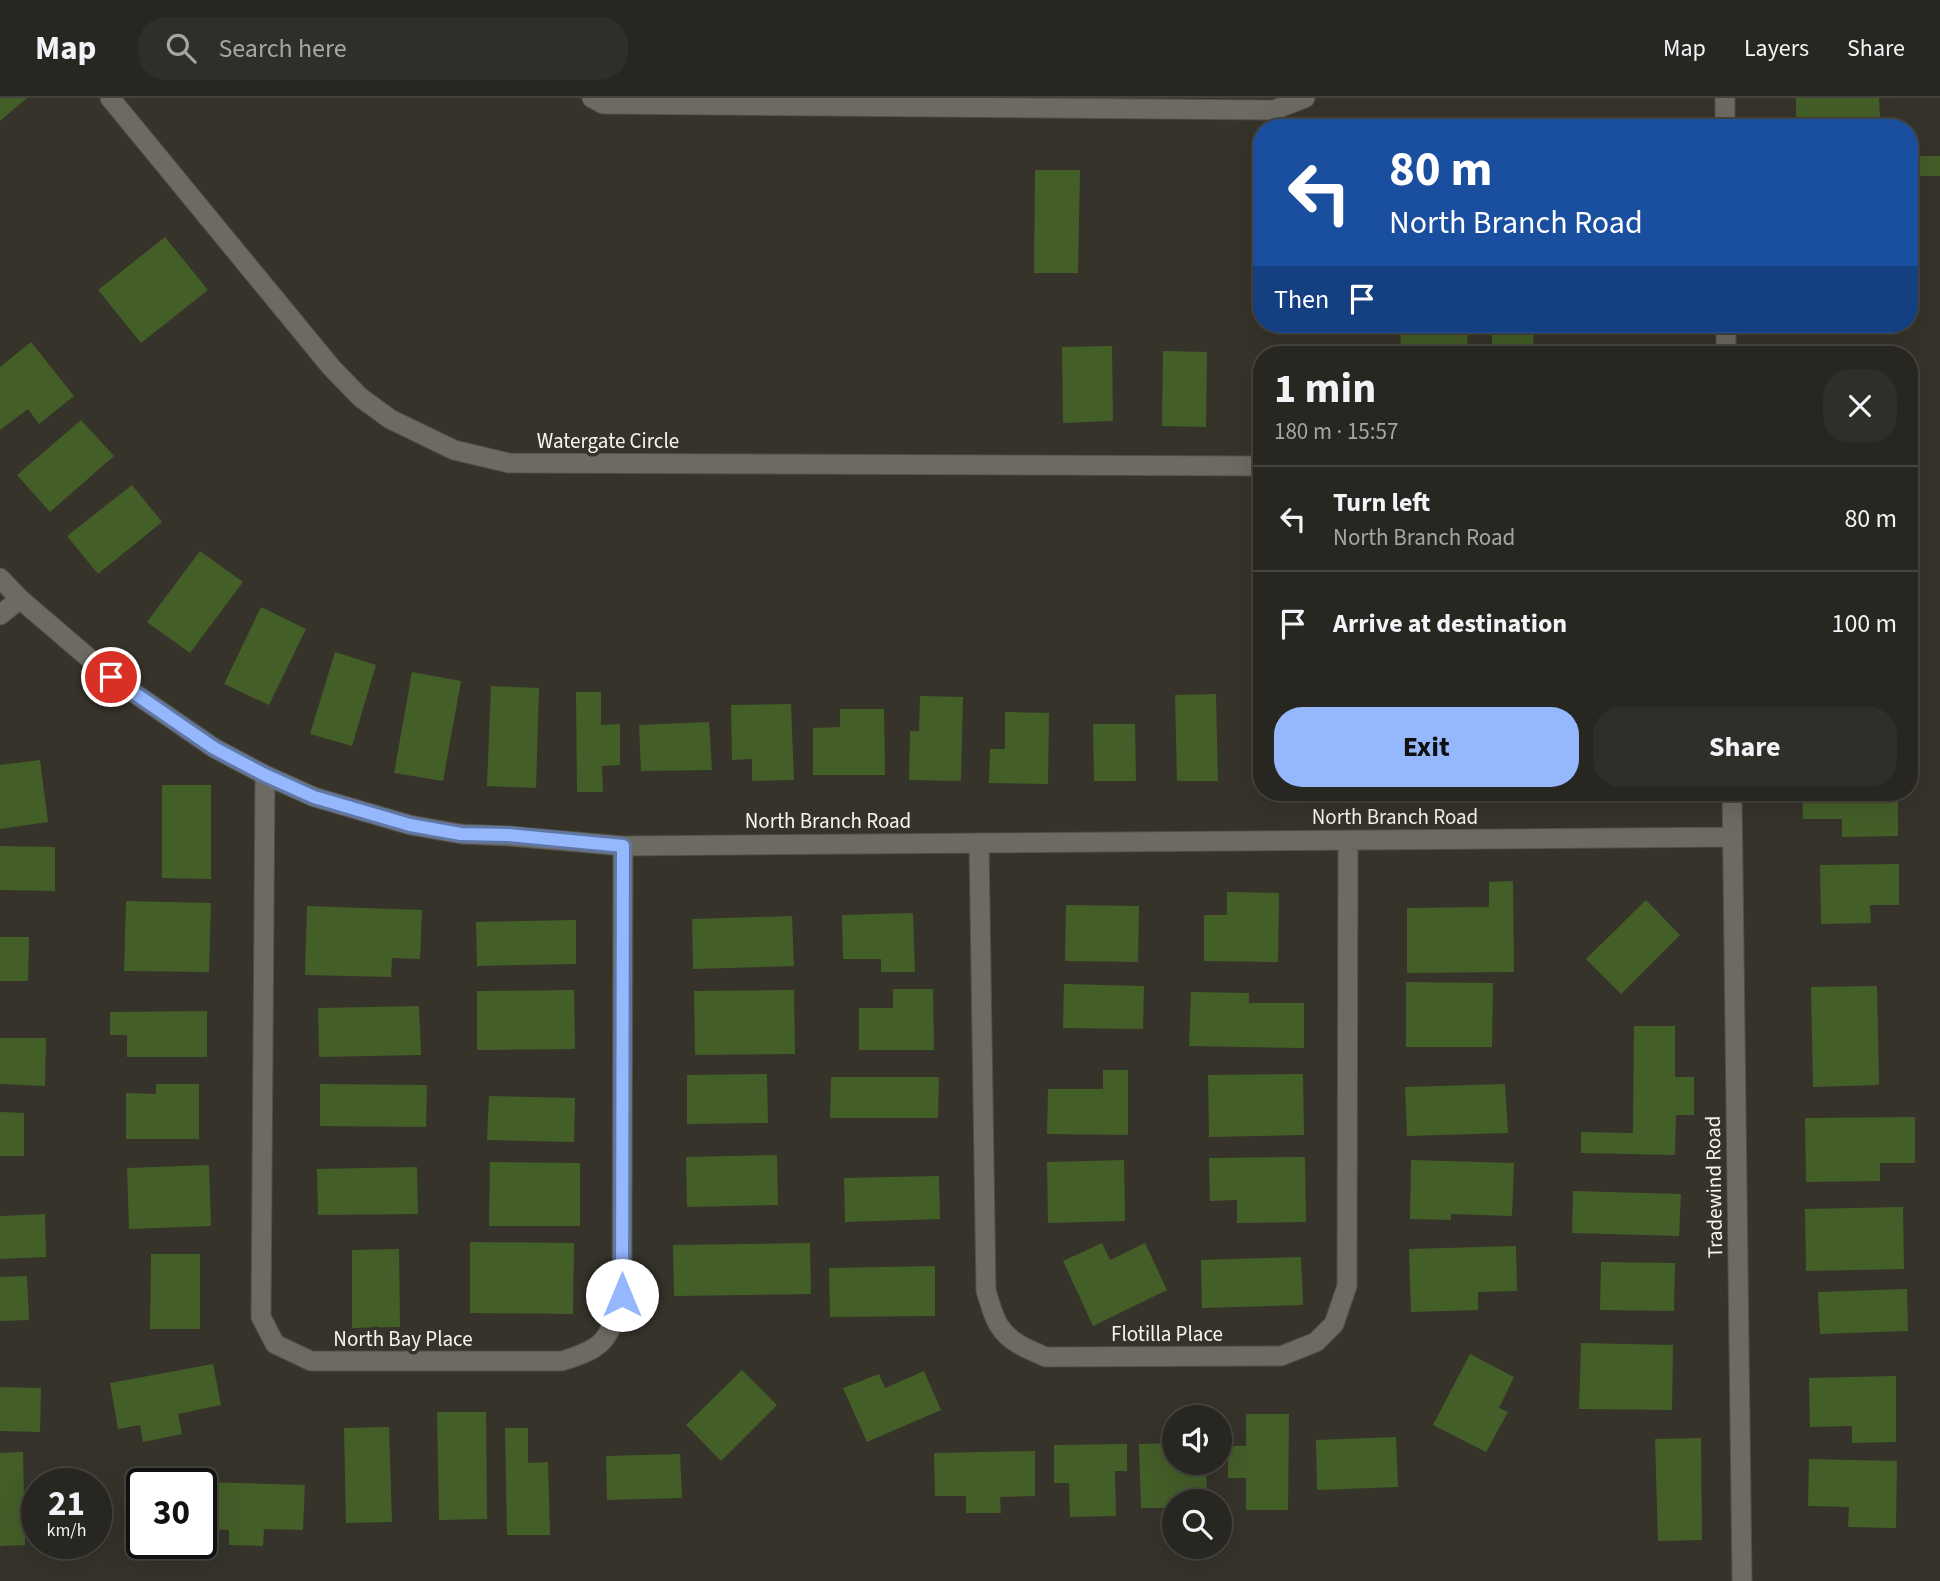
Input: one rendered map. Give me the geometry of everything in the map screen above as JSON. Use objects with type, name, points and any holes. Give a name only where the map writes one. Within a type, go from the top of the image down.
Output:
[{"type":"street","name":"Watergate Circle","points":[[110,98],[331,368],[360,397],[390,419],[454,450],[509,463],[1253,466]]},
{"type":"street","points":[[592,98],[603,104],[1274,110],[1305,98]]},
{"type":"street","points":[[1725,98],[1725,119]]},
{"type":"street","name":"North Branch Road","points":[[0,578],[20,599],[111,677],[214,748],[314,797],[410,825],[461,834],[508,835],[623,846],[1732,837]]},
{"type":"street","points":[[0,615],[20,599]]},
{"type":"street","name":"North Bay Place","points":[[265,775],[261,1317],[275,1344],[311,1361],[562,1361],[596,1348],[611,1331],[622,1295],[623,846]]},
{"type":"street","name":"Tradewind Road","points":[[1732,801],[1742,1581]]},
{"type":"street","name":"Flotilla Place","points":[[979,843],[986,1291],[999,1326],[1021,1346],[1046,1357],[1281,1356],[1316,1342],[1334,1324],[1347,1286],[1349,840]]},
{"type":"building","points":[[0,98],[27,98],[0,121]]},
{"type":"building","points":[[1796,98],[1879,98],[1880,118],[1796,119]]},
{"type":"building","points":[[1919,156],[1940,156],[1940,176],[1919,176]]},
{"type":"building","points":[[1035,170],[1080,170],[1078,273],[1034,273]]},
{"type":"building","points":[[165,237],[208,290],[141,343],[98,290]]},
{"type":"building","points":[[1400,333],[1467,333],[1468,346],[1401,346]]},
{"type":"building","points":[[1492,333],[1534,333],[1533,346],[1492,346]]},
{"type":"building","points":[[31,342],[74,396],[39,424],[28,409],[0,430],[0,367]]},
{"type":"building","points":[[1112,346],[1113,421],[1063,423],[1062,347]]},
{"type":"building","points":[[1163,351],[1207,352],[1206,427],[1162,426]]},
{"type":"building","points":[[81,420],[114,456],[50,512],[17,475]]},
{"type":"building","points":[[132,485],[162,522],[98,574],[67,536]]},
{"type":"building","points":[[200,551],[243,582],[190,653],[147,622]]},
{"type":"building","points":[[261,607],[306,629],[269,705],[224,684]]},
{"type":"building","points":[[335,652],[376,665],[352,746],[310,734]]},
{"type":"building","points":[[412,672],[461,681],[443,781],[394,773]]},
{"type":"building","points":[[491,686],[539,688],[536,788],[487,786]]},
{"type":"building","points":[[576,692],[601,692],[601,725],[620,724],[620,765],[602,766],[603,792],[577,792]]},
{"type":"building","points":[[1216,694],[1218,781],[1177,781],[1175,695]]},
{"type":"building","points":[[920,696],[963,697],[961,781],[909,780],[910,731],[919,731]]},
{"type":"building","points":[[791,704],[794,780],[752,781],[752,759],[732,760],[731,705]]},
{"type":"building","points":[[840,709],[884,709],[885,775],[813,775],[813,728],[840,727]]},
{"type":"building","points":[[1005,712],[1049,713],[1048,784],[989,783],[990,749],[1005,749]]},
{"type":"building","points":[[709,722],[712,770],[641,771],[639,725]]},
{"type":"building","points":[[1093,724],[1135,724],[1136,781],[1094,781]]},
{"type":"building","points":[[40,760],[48,822],[0,829],[0,765]]},
{"type":"building","points":[[162,785],[211,785],[211,879],[162,878]]},
{"type":"building","points":[[1802,801],[1898,801],[1898,836],[1842,837],[1842,819],[1803,819]]},
{"type":"building","points":[[0,846],[55,847],[55,891],[0,890]]},
{"type":"building","points":[[1899,864],[1899,905],[1870,905],[1871,923],[1821,924],[1820,865]]},
{"type":"building","points":[[1513,881],[1514,972],[1407,973],[1407,908],[1489,907],[1489,882]]},
{"type":"building","points":[[1227,892],[1279,893],[1278,962],[1204,961],[1204,915],[1227,915]]},
{"type":"building","points":[[1646,900],[1680,935],[1621,994],[1586,959]]},
{"type":"building","points":[[126,901],[211,903],[209,972],[124,971]]},
{"type":"building","points":[[1066,905],[1139,906],[1138,962],[1065,961]]},
{"type":"building","points":[[307,906],[422,910],[420,959],[392,958],[391,977],[305,975]]},
{"type":"building","points":[[913,913],[915,972],[881,972],[881,959],[843,959],[842,915]]},
{"type":"building","points":[[792,916],[794,966],[693,969],[692,919]]},
{"type":"building","points":[[576,920],[576,964],[477,966],[476,922]]},
{"type":"building","points":[[0,937],[29,937],[28,981],[0,981]]},
{"type":"building","points":[[1406,982],[1493,983],[1492,1047],[1406,1047]]},
{"type":"building","points":[[1064,984],[1144,986],[1143,1029],[1063,1028]]},
{"type":"building","points":[[1877,986],[1879,1085],[1813,1087],[1811,987]]},
{"type":"building","points":[[893,989],[933,989],[934,1050],[859,1050],[859,1008],[893,1008]]},
{"type":"building","points":[[574,990],[575,1049],[477,1050],[477,991]]},
{"type":"building","points":[[794,990],[795,1054],[695,1055],[694,991]]},
{"type":"building","points":[[1191,992],[1249,993],[1249,1003],[1304,1003],[1304,1048],[1189,1046]]},
{"type":"building","points":[[419,1006],[421,1055],[319,1057],[318,1008]]},
{"type":"building","points":[[207,1011],[207,1057],[127,1057],[127,1035],[110,1035],[110,1012]]},
{"type":"building","points":[[1634,1026],[1675,1026],[1675,1077],[1694,1077],[1694,1115],[1676,1115],[1675,1155],[1581,1153],[1581,1132],[1633,1133]]},
{"type":"building","points":[[0,1038],[46,1038],[45,1086],[0,1084]]},
{"type":"building","points":[[1103,1070],[1128,1070],[1128,1135],[1047,1134],[1048,1089],[1103,1089]]},
{"type":"building","points":[[767,1074],[768,1123],[687,1124],[687,1075]]},
{"type":"building","points":[[1303,1074],[1304,1135],[1209,1137],[1208,1075]]},
{"type":"building","points":[[831,1077],[939,1077],[938,1118],[830,1118]]},
{"type":"building","points":[[156,1084],[199,1084],[199,1139],[126,1139],[126,1093],[156,1094]]},
{"type":"building","points":[[320,1084],[427,1085],[426,1127],[320,1126]]},
{"type":"building","points":[[1505,1084],[1508,1133],[1407,1136],[1405,1087]]},
{"type":"building","points":[[489,1096],[575,1098],[574,1142],[487,1140]]},
{"type":"building","points":[[0,1112],[24,1113],[24,1156],[0,1156]]},
{"type":"building","points":[[1915,1117],[1915,1163],[1880,1163],[1880,1181],[1806,1182],[1805,1118]]},
{"type":"building","points":[[777,1155],[778,1205],[687,1207],[686,1157]]},
{"type":"building","points":[[1305,1157],[1306,1222],[1237,1223],[1237,1200],[1210,1201],[1209,1158]]},
{"type":"building","points":[[1124,1160],[1125,1221],[1048,1223],[1047,1162]]},
{"type":"building","points":[[1411,1160],[1514,1163],[1512,1216],[1451,1214],[1451,1220],[1410,1219]]},
{"type":"building","points":[[490,1162],[580,1163],[580,1226],[489,1226]]},
{"type":"building","points":[[209,1165],[211,1226],[129,1229],[127,1168]]},
{"type":"building","points":[[417,1167],[418,1214],[318,1215],[317,1169]]},
{"type":"building","points":[[939,1176],[940,1219],[845,1222],[844,1178]]},
{"type":"building","points":[[1573,1191],[1681,1194],[1679,1236],[1572,1233]]},
{"type":"building","points":[[1903,1207],[1904,1269],[1806,1271],[1805,1209]]},
{"type":"building","points":[[45,1214],[46,1257],[0,1259],[0,1216]]},
{"type":"building","points":[[470,1242],[574,1243],[573,1314],[470,1313]]},
{"type":"building","points":[[810,1243],[811,1294],[674,1296],[673,1245]]},
{"type":"building","points":[[1102,1243],[1110,1260],[1145,1243],[1167,1290],[1093,1326],[1063,1261]]},
{"type":"building","points":[[1516,1246],[1517,1291],[1478,1292],[1478,1310],[1411,1312],[1409,1249]]},
{"type":"building","points":[[399,1249],[400,1327],[352,1328],[352,1250]]},
{"type":"building","points":[[151,1254],[200,1254],[200,1329],[150,1329]]},
{"type":"building","points":[[1301,1257],[1303,1305],[1202,1308],[1201,1260]]},
{"type":"building","points":[[1601,1262],[1675,1263],[1674,1311],[1600,1310]]},
{"type":"building","points":[[935,1266],[935,1316],[830,1317],[829,1268]]},
{"type":"building","points":[[27,1276],[29,1320],[0,1321],[0,1277]]},
{"type":"building","points":[[1907,1289],[1908,1331],[1820,1334],[1818,1292]]},
{"type":"building","points":[[1581,1343],[1673,1345],[1672,1410],[1579,1409]]},
{"type":"building","points":[[1470,1354],[1514,1377],[1499,1408],[1508,1412],[1486,1452],[1433,1425]]},
{"type":"building","points":[[213,1364],[221,1405],[178,1414],[182,1434],[143,1442],[140,1425],[118,1429],[110,1383]]},
{"type":"building","points":[[742,1370],[777,1405],[721,1461],[686,1425]]},
{"type":"building","points":[[924,1371],[941,1410],[867,1442],[843,1388],[879,1374],[885,1388]]},
{"type":"building","points":[[1896,1376],[1896,1442],[1852,1443],[1852,1426],[1810,1427],[1809,1378]]},
{"type":"building","points":[[0,1387],[41,1388],[40,1432],[0,1431]]},
{"type":"building","points":[[437,1412],[486,1412],[487,1519],[439,1520]]},
{"type":"building","points":[[1246,1414],[1289,1414],[1288,1510],[1246,1510],[1246,1478],[1228,1478],[1228,1475],[1232,1475],[1232,1446],[1246,1446]]},
{"type":"building","points":[[389,1427],[392,1522],[346,1523],[344,1428]]},
{"type":"building","points":[[505,1428],[528,1428],[528,1463],[548,1462],[550,1535],[507,1535]]},
{"type":"building","points":[[1396,1437],[1398,1487],[1317,1490],[1316,1440]]},
{"type":"building","points":[[1701,1438],[1702,1540],[1658,1541],[1655,1439]]},
{"type":"building","points":[[1162,1443],[1162,1475],[1206,1475],[1207,1489],[1162,1489],[1162,1508],[1141,1508],[1139,1444]]},
{"type":"building","points":[[1127,1444],[1127,1471],[1115,1471],[1116,1516],[1070,1517],[1069,1483],[1054,1483],[1054,1445]]},
{"type":"building","points":[[1035,1451],[1035,1496],[1000,1497],[1001,1513],[966,1513],[966,1496],[935,1496],[934,1453]]},
{"type":"building","points":[[23,1452],[21,1545],[0,1546],[0,1453]]},
{"type":"building","points":[[680,1454],[682,1498],[607,1500],[606,1456]]},
{"type":"building","points":[[1809,1459],[1897,1461],[1896,1528],[1848,1527],[1849,1507],[1808,1506]]},
{"type":"building","points":[[217,1482],[305,1485],[303,1530],[264,1529],[263,1546],[229,1545],[229,1530],[217,1530]]},
{"type":"route","points":[[111,677],[214,748],[314,797],[410,825],[461,834],[508,835],[623,846],[622,1295]]}]
